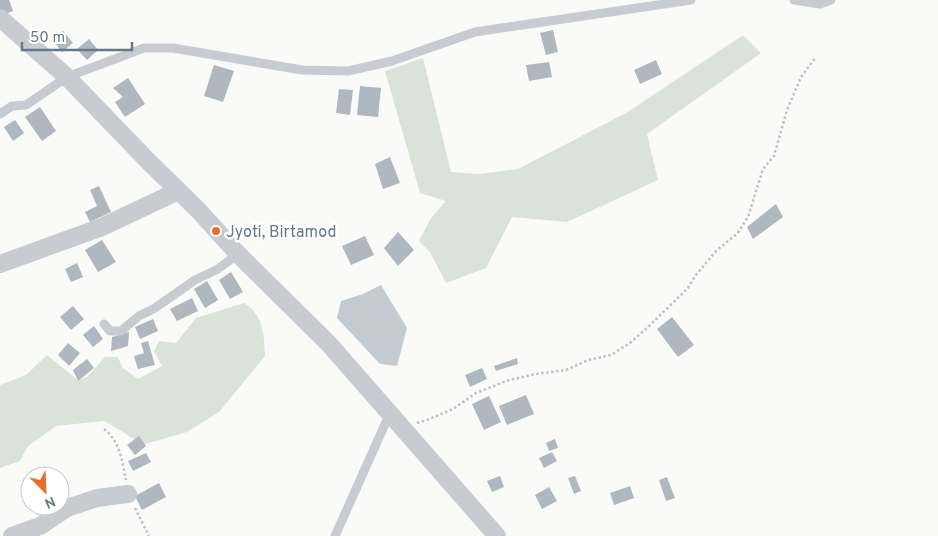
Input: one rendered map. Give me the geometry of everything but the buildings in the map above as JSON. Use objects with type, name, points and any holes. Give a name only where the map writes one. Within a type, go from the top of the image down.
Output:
[{"type":"street","points":[[0,18],[67,77],[238,254],[330,344],[497,536]]},
{"type":"street","points":[[0,264],[102,227],[178,191]]},
{"type":"street","points":[[12,536],[40,526],[67,508],[97,498],[128,494]]},
{"type":"lane","points":[[0,114],[12,106],[26,105],[67,77],[144,48],[173,48],[302,70],[348,71],[392,61],[475,32],[691,0]]},
{"type":"lane","points":[[794,0],[820,4],[831,0]]},
{"type":"lane","points":[[104,324],[110,331],[122,331],[139,316],[155,308],[195,280],[218,269],[238,254]]},
{"type":"lane","points":[[335,536],[395,420]]},
{"type":"path","points":[[395,420],[436,417],[453,409],[476,393],[509,380],[566,370],[588,360],[611,354],[630,343],[688,288],[695,276],[717,250],[736,234],[748,217],[763,169],[774,156],[787,110],[802,77],[816,57]]},
{"type":"path","points":[[104,428],[112,435],[118,445],[128,494],[149,536]]},
{"type":"shaded area","points":[[743,35],[761,53],[647,134],[658,180],[567,222],[512,217],[486,268],[446,283],[430,252],[419,241],[431,218],[446,201],[420,193],[385,71],[423,58],[451,172],[479,174],[518,169],[626,113]]},
{"type":"shaded area","points":[[381,285],[407,328],[397,366],[380,364],[337,318],[341,301],[363,294]]},
{"type":"shaded area","points":[[244,303],[256,313],[262,326],[265,356],[219,412],[187,432],[145,444],[104,421],[56,426],[28,446],[20,461],[0,468],[0,385],[26,375],[47,355],[78,380],[87,377],[105,357],[118,357],[122,367],[138,379],[162,366],[154,351],[159,341],[176,343],[196,318]]},
{"type":"place","name":"Jyoti, Birtamod","points":[[216,231]]}]
